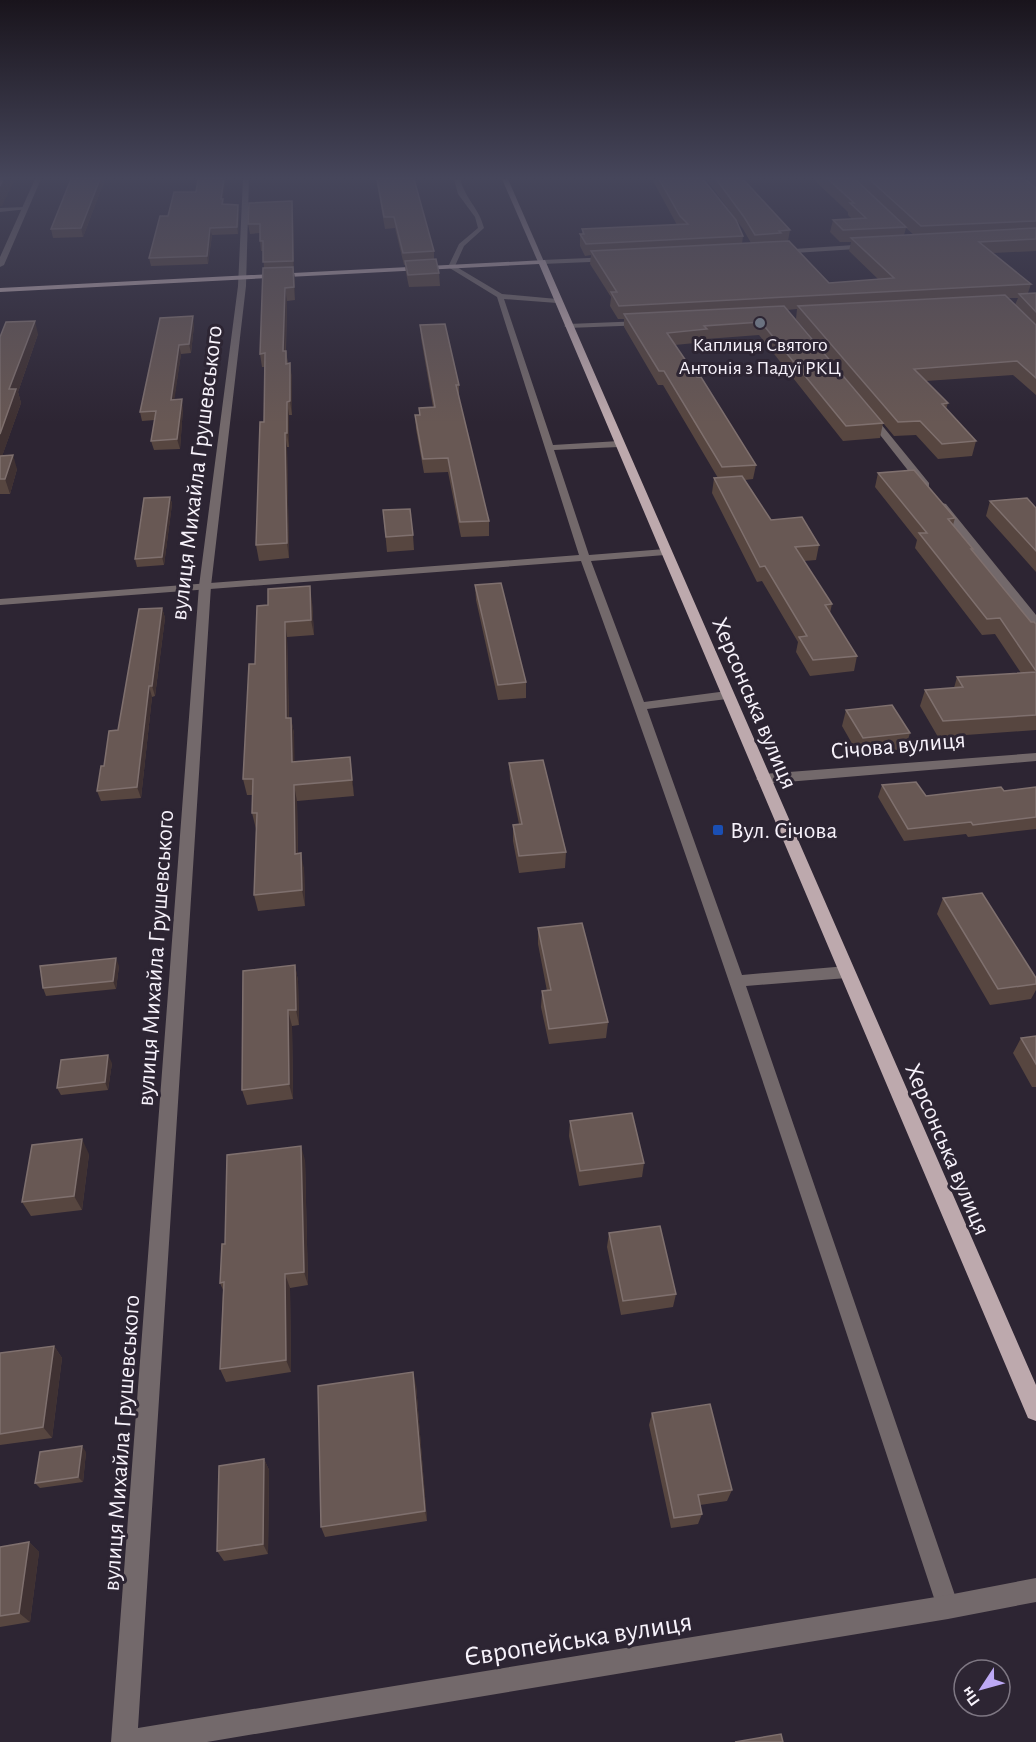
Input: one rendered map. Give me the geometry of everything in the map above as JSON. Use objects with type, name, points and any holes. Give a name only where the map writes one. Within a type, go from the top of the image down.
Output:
[{"type":"main road","points":[[0,290],[542,262]]},
{"type":"main road","name":"Херсонська вулиця","points":[[542,262],[1036,1410]]},
{"type":"street","name":"вулиця Михайла Грушевського","points":[[124,1742],[205,586],[243,260]]},
{"type":"street","points":[[542,262],[589,260]]},
{"type":"street","points":[[568,326],[657,322]]},
{"type":"street","points":[[862,406],[1036,623]]},
{"type":"street","name":"Січова вулиця","points":[[763,779],[1036,757]]},
{"type":"street","name":"Європейська вулиця","points":[[129,1742],[948,1607],[1036,1590]]},
{"type":"lane","points":[[454,260],[451,267],[500,296],[557,301]]},
{"type":"lane","points":[[500,296],[585,558],[737,981],[948,1607]]},
{"type":"lane","points":[[549,448],[619,444]]},
{"type":"lane","points":[[0,602],[665,552]]},
{"type":"lane","points":[[640,706],[727,694]]},
{"type":"lane","points":[[737,981],[847,972]]},
{"type":"building","points":[[263,260],[293,260],[293,261]]},
{"type":"building","points":[[436,260],[439,273],[408,275],[405,261]]},
{"type":"building","points":[[597,260],[807,260],[829,283],[894,278],[875,260],[1002,260],[1031,284],[619,306],[611,292],[617,292]]},
{"type":"building","points":[[293,267],[294,287],[285,288],[283,351],[286,351],[286,364],[290,363],[290,401],[287,402],[287,433],[285,433],[287,543],[256,545],[260,422],[264,422],[265,353],[260,354],[263,268]]},
{"type":"building","points":[[1036,293],[1036,312],[1019,294]]},
{"type":"building","points":[[1005,295],[1036,325],[1036,378],[1017,361],[914,369],[948,403],[942,404],[976,441],[942,444],[920,421],[898,422],[798,306]]},
{"type":"building","points":[[784,306],[883,423],[846,426],[761,322],[704,326],[707,329],[667,333],[697,377],[701,377],[756,465],[722,467],[664,371],[659,371],[624,314]]},
{"type":"building","points":[[193,316],[189,344],[179,345],[171,400],[182,399],[177,439],[151,441],[156,411],[140,412],[160,318]]},
{"type":"building","points":[[35,321],[9,389],[16,389],[0,434],[0,337],[6,322]]},
{"type":"building","points":[[445,324],[459,385],[456,385],[489,521],[460,522],[448,458],[423,459],[415,415],[420,415],[419,408],[435,407],[420,325]]},
{"type":"building","points":[[13,455],[5,479],[0,479],[0,456]]},
{"type":"building","points":[[914,470],[955,518],[948,519],[973,549],[971,549],[1031,622],[1036,624],[1036,671],[1000,618],[987,619],[919,533],[927,533],[878,473]]},
{"type":"building","points":[[742,476],[771,520],[802,517],[819,545],[795,547],[832,604],[825,605],[857,656],[813,660],[799,637],[807,636],[765,566],[760,567],[714,478]]},
{"type":"building","points":[[170,497],[162,557],[135,559],[144,498]]},
{"type":"building","points":[[1027,498],[1036,508],[1036,551],[990,501]]},
{"type":"building","points":[[410,509],[413,535],[386,537],[383,510]]},
{"type":"building","points":[[501,583],[526,682],[498,685],[475,585]]},
{"type":"building","points":[[310,586],[311,620],[285,622],[286,718],[291,718],[292,762],[350,757],[352,780],[294,785],[295,854],[301,853],[302,890],[254,895],[257,813],[252,813],[253,779],[243,779],[249,664],[255,664],[257,606],[268,605],[268,589]]},
{"type":"building","points":[[162,608],[152,686],[149,686],[137,787],[97,791],[101,766],[104,766],[109,731],[118,730],[139,609]]},
{"type":"building","points":[[1036,672],[1036,715],[943,721],[925,690],[963,687],[957,677]]},
{"type":"building","points":[[892,705],[910,733],[863,738],[846,710]]},
{"type":"building","points":[[543,760],[566,852],[519,856],[513,825],[522,824],[509,763]]},
{"type":"building","points":[[916,782],[926,796],[1001,787],[1004,791],[1036,787],[1036,817],[973,825],[971,822],[908,829],[882,785]]},
{"type":"building","points":[[982,893],[1036,978],[1036,984],[998,989],[943,898]]},
{"type":"building","points":[[582,923],[608,1022],[549,1029],[542,991],[551,990],[538,928]]},
{"type":"building","points":[[116,958],[113,981],[43,988],[40,966]]},
{"type":"building","points":[[295,965],[296,1010],[288,1010],[289,1084],[242,1090],[243,971]]},
{"type":"building","points":[[1036,1036],[1036,1064],[1021,1038]]},
{"type":"building","points":[[108,1055],[105,1082],[57,1088],[61,1060]]},
{"type":"building","points":[[632,1113],[644,1163],[580,1171],[570,1121]]},
{"type":"building","points":[[82,1139],[74,1196],[22,1202],[32,1145]]},
{"type":"building","points":[[301,1146],[304,1272],[285,1274],[286,1360],[220,1369],[224,1282],[220,1283],[222,1244],[225,1244],[227,1155]]},
{"type":"building","points":[[660,1226],[676,1294],[623,1301],[609,1233]]},
{"type":"building","points":[[54,1346],[43,1427],[0,1434],[0,1353]]},
{"type":"building","points":[[413,1372],[425,1511],[321,1527],[318,1386]]},
{"type":"building","points":[[710,1404],[732,1490],[698,1495],[702,1514],[674,1518],[652,1413]]},
{"type":"building","points":[[82,1446],[78,1477],[35,1483],[40,1452]]},
{"type":"building","points":[[264,1459],[263,1544],[217,1551],[219,1466]]},
{"type":"building","points":[[29,1542],[19,1613],[0,1616],[0,1547]]},
{"type":"building","points":[[781,1734],[783,1742],[735,1742]]},
{"type":"place","name":"Каплиця Святого Антонія з Падуї РКЦ","points":[[760,323]]},
{"type":"place","name":"Вул. Січова","points":[[718,830]]}]
